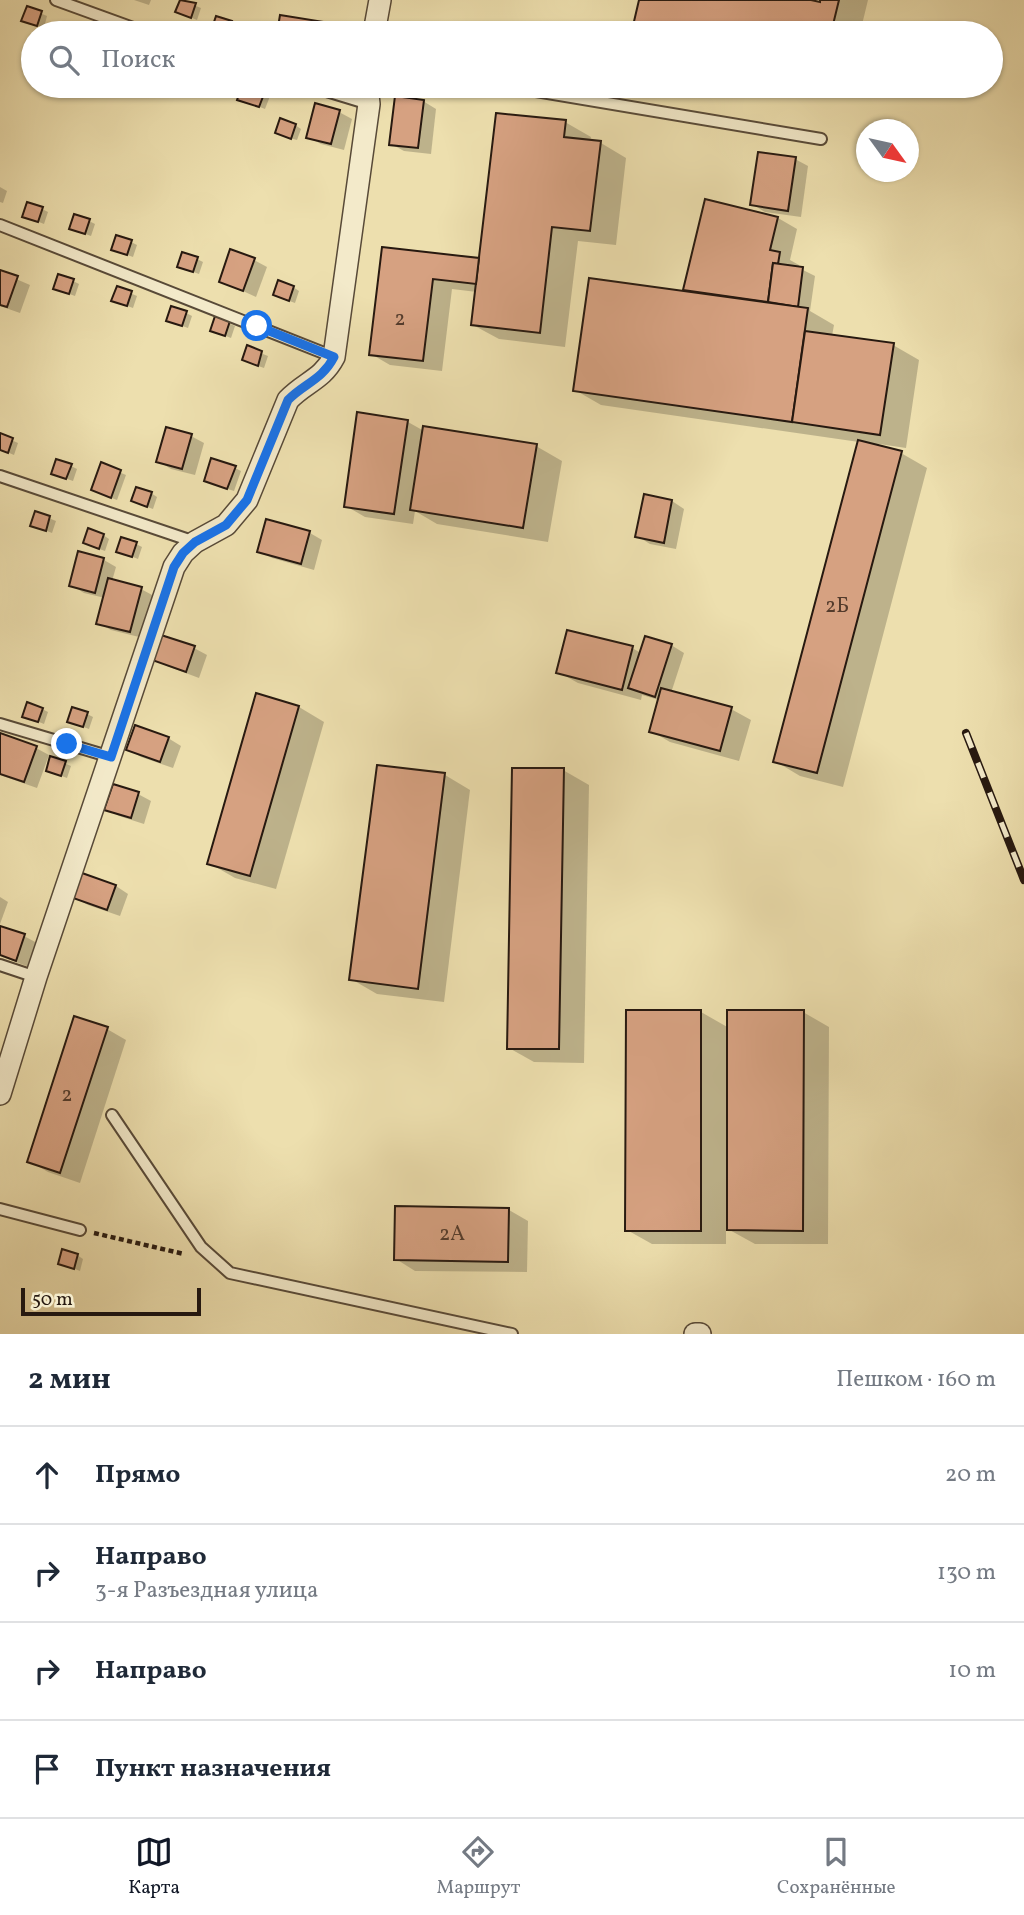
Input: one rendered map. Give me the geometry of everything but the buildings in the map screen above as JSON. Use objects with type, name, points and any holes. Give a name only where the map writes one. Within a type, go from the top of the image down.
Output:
[{"type":"street","points":[[376,21],[380,0]]},
{"type":"street","points":[[0,1094],[36,977],[174,567],[183,553],[195,542],[226,525],[247,500],[288,400],[300,388],[316,380],[327,370],[334,357],[368,98]]},
{"type":"street","points":[[695,1334],[701,1334]]},
{"type":"lane","points":[[56,0],[114,21]]},
{"type":"lane","points":[[577,98],[821,139]]},
{"type":"lane","points":[[0,225],[334,357]]},
{"type":"lane","points":[[0,476],[195,542]]},
{"type":"lane","points":[[0,724],[111,757]]},
{"type":"lane","points":[[0,965],[36,977]]},
{"type":"lane","points":[[112,1115],[201,1247],[230,1273],[512,1334]]},
{"type":"lane","points":[[0,1209],[80,1230]]},
{"type":"path","points":[[80,1230],[217,1262]]},
{"type":"railway","points":[[966,733],[1024,880]]},
{"type":"route","points":[[67,744],[111,757],[174,567],[183,553],[195,542],[226,525],[247,500],[288,400],[300,388],[316,380],[327,370],[334,357],[257,326]]}]
